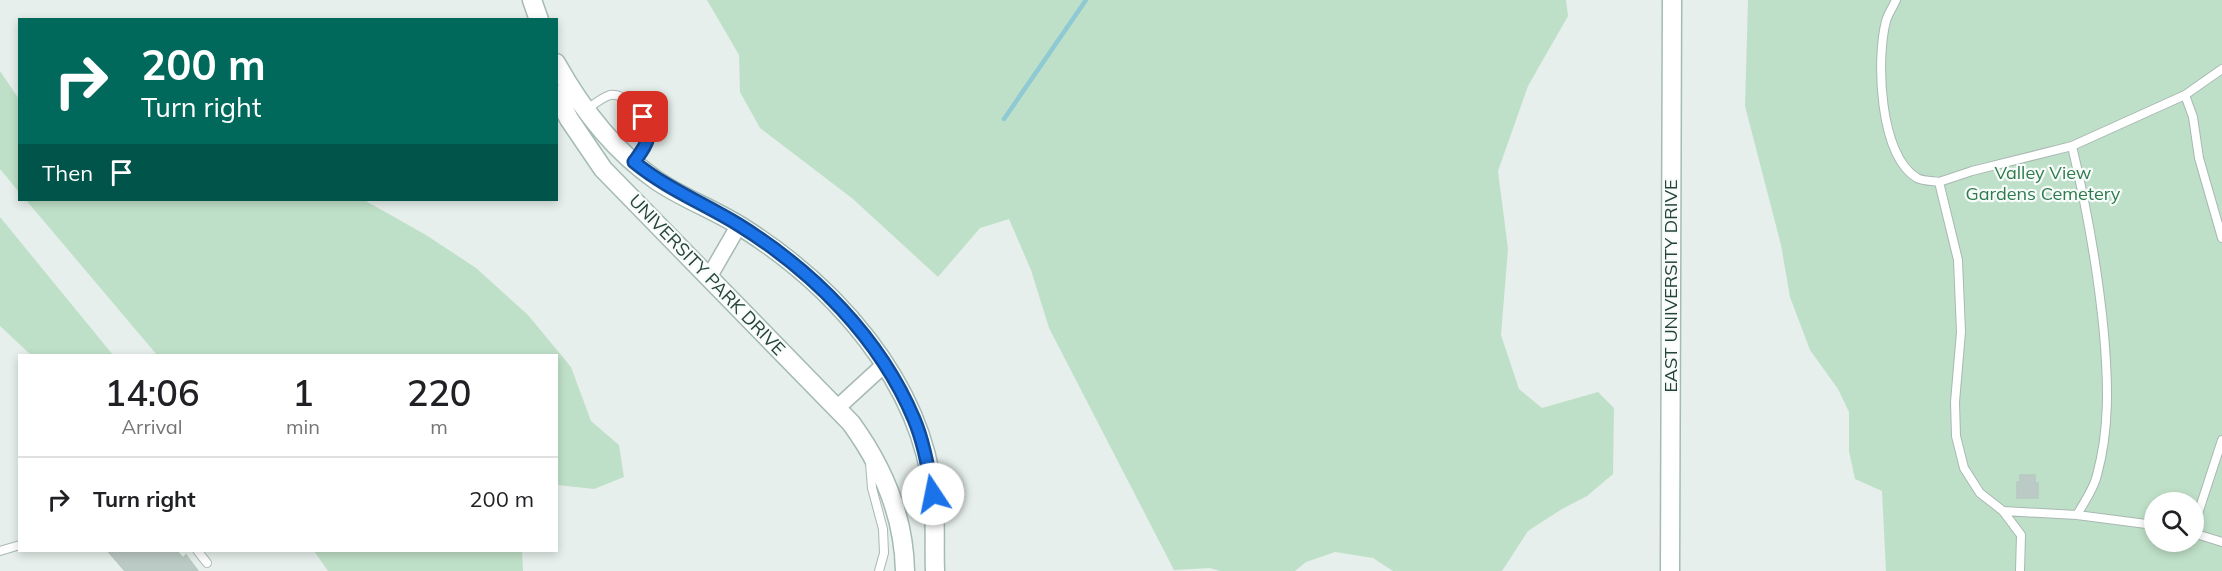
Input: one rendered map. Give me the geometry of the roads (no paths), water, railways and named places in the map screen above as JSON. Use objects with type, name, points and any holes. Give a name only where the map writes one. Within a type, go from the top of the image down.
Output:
[{"type":"street","points":[[530,0],[532,18]]},
{"type":"street","points":[[530,0],[538,18]]},
{"type":"street","name":"EAST UNIVERSITY DRIVE","points":[[1670,571],[1672,0]]},
{"type":"street","name":"UNIVERSITY PARK DRIVE","points":[[558,66],[586,110],[619,149],[656,180],[739,225],[808,277],[844,313],[885,364],[915,420],[925,454],[933,494],[935,571]]},
{"type":"street","name":"UNIVERSITY PARK DRIVE","points":[[558,98],[569,119],[603,169],[837,408],[868,447],[886,482],[896,510],[902,536],[905,571]]},
{"type":"street","points":[[709,277],[739,225]]},
{"type":"street","points":[[837,408],[885,364]]},
{"type":"lane","points":[[1896,0],[1886,20],[1881,61],[1883,101],[1892,144],[1904,167],[1919,179],[1939,182],[1972,171],[2072,146],[2185,95],[2222,67]]},
{"type":"lane","points":[[586,110],[610,95],[618,95],[643,117],[649,130],[648,139],[634,162]]},
{"type":"lane","points":[[2185,95],[2193,117],[2199,158],[2222,238]]},
{"type":"lane","points":[[2072,146],[2088,213],[2096,264],[2106,359],[2108,405],[2105,441],[2097,477],[2077,515]]},
{"type":"lane","points":[[1939,182],[1958,260],[1960,287],[1960,332],[1955,402],[1956,436],[1964,468],[1980,493],[2003,511],[2021,535],[2020,571]]},
{"type":"lane","points":[[2204,496],[2222,440]]},
{"type":"lane","points":[[868,447],[872,488],[883,529],[884,553],[879,571]]},
{"type":"lane","points":[[2003,511],[2077,515],[2144,524]]},
{"type":"lane","points":[[2204,535],[2222,542]]},
{"type":"lane","points":[[0,551],[18,546]]},
{"type":"lane","points":[[199,552],[207,563]]},
{"type":"waterway","points":[[1004,119],[1086,0]]},
{"type":"park label","name":"Valley View Gardens Cemetery","points":[[2043,183]]}]
